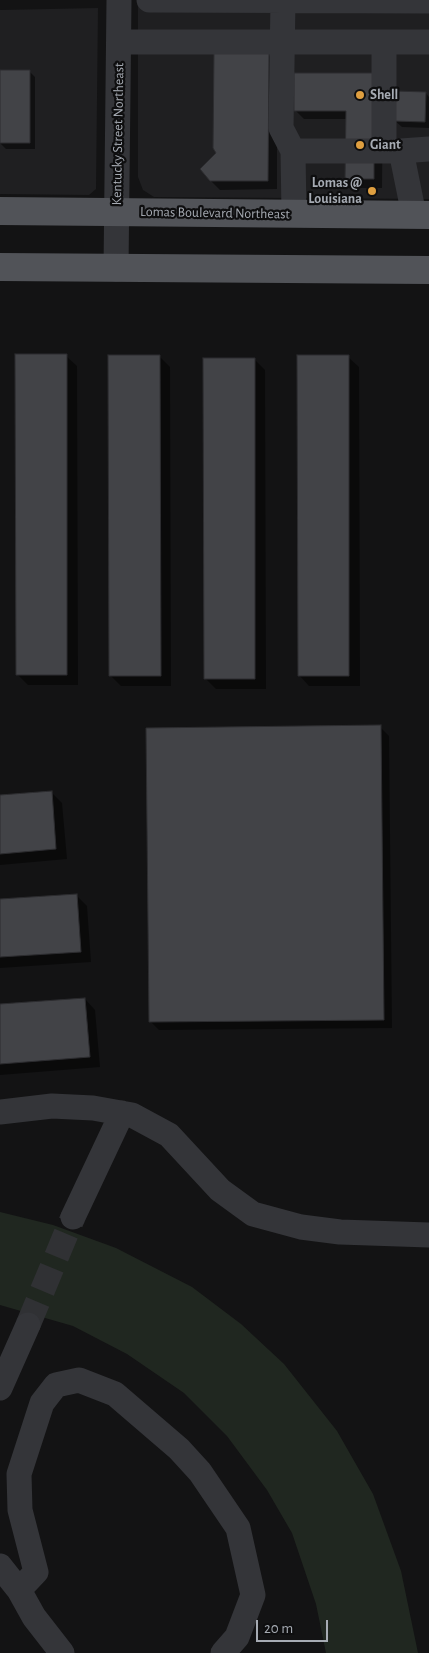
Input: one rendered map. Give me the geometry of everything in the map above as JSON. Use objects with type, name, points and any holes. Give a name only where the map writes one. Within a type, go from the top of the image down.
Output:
[{"type":"main road","name":"Lomas Boulevard Northeast","points":[[0,211],[422,215]]},
{"type":"main road","points":[[0,267],[429,270]]},
{"type":"street","name":"Kentucky Street Northeast","points":[[116,269],[119,0]]},
{"type":"street","points":[[149,0],[429,1]]},
{"type":"street","points":[[283,0],[281,128],[293,151],[294,214]]},
{"type":"street","points":[[119,42],[429,42]]},
{"type":"street","points":[[384,42],[392,152],[422,215]]},
{"type":"street","points":[[293,151],[392,152],[429,150]]},
{"type":"street","points":[[0,1112],[52,1106],[93,1108],[132,1115],[169,1136],[220,1190],[253,1214],[301,1227],[340,1232],[429,1235]]},
{"type":"street","points":[[73,1217],[122,1113]]},
{"type":"street","points":[[0,1388],[28,1325]]},
{"type":"street","points":[[19,1590],[36,1572],[20,1510],[19,1474],[42,1402],[56,1385],[79,1380],[115,1394],[179,1449],[200,1472],[238,1528],[253,1595],[237,1637],[223,1653]]},
{"type":"street","points":[[0,1566],[19,1590],[34,1617],[62,1653]]},
{"type":"shaded area","points":[[138,6],[429,6],[429,199],[154,197],[143,190],[138,177]]},
{"type":"shaded area","points":[[98,8],[96,189],[89,195],[0,194],[0,10]]},
{"type":"shaded area","points":[[0,1212],[53,1225],[116,1248],[192,1287],[241,1324],[284,1364],[337,1431],[373,1494],[401,1571],[418,1653],[326,1653],[316,1604],[292,1533],[267,1490],[227,1436],[184,1393],[127,1354],[73,1326],[0,1305]]},
{"type":"building","points":[[214,53],[269,53],[268,181],[210,181],[200,169],[216,153],[213,148]]},
{"type":"building","points":[[0,70],[30,70],[30,143],[0,143]]},
{"type":"building","name":"Giant","points":[[294,73],[374,73],[374,179],[345,179],[346,111],[294,111]]},
{"type":"building","points":[[395,91],[426,92],[425,122],[394,121]]},
{"type":"building","points":[[15,354],[67,354],[67,675],[16,675]]},
{"type":"building","points":[[108,355],[160,355],[161,676],[109,676]]},
{"type":"building","points":[[297,355],[349,355],[349,676],[298,676]]},
{"type":"building","points":[[203,358],[255,358],[255,679],[204,679]]},
{"type":"building","points":[[381,725],[384,1020],[149,1022],[146,728]]},
{"type":"building","points":[[52,791],[56,849],[0,854],[0,795]]},
{"type":"building","points":[[77,894],[81,952],[0,957],[0,899]]},
{"type":"building","points":[[85,998],[90,1057],[0,1064],[0,1004]]},
{"type":"tunnel","points":[[28,1325],[73,1217]]},
{"type":"place","name":"Shell","points":[[360,95]]},
{"type":"place","name":"Giant","points":[[360,145]]},
{"type":"place","name":"Lomas @ Louisiana","points":[[372,191]]}]
